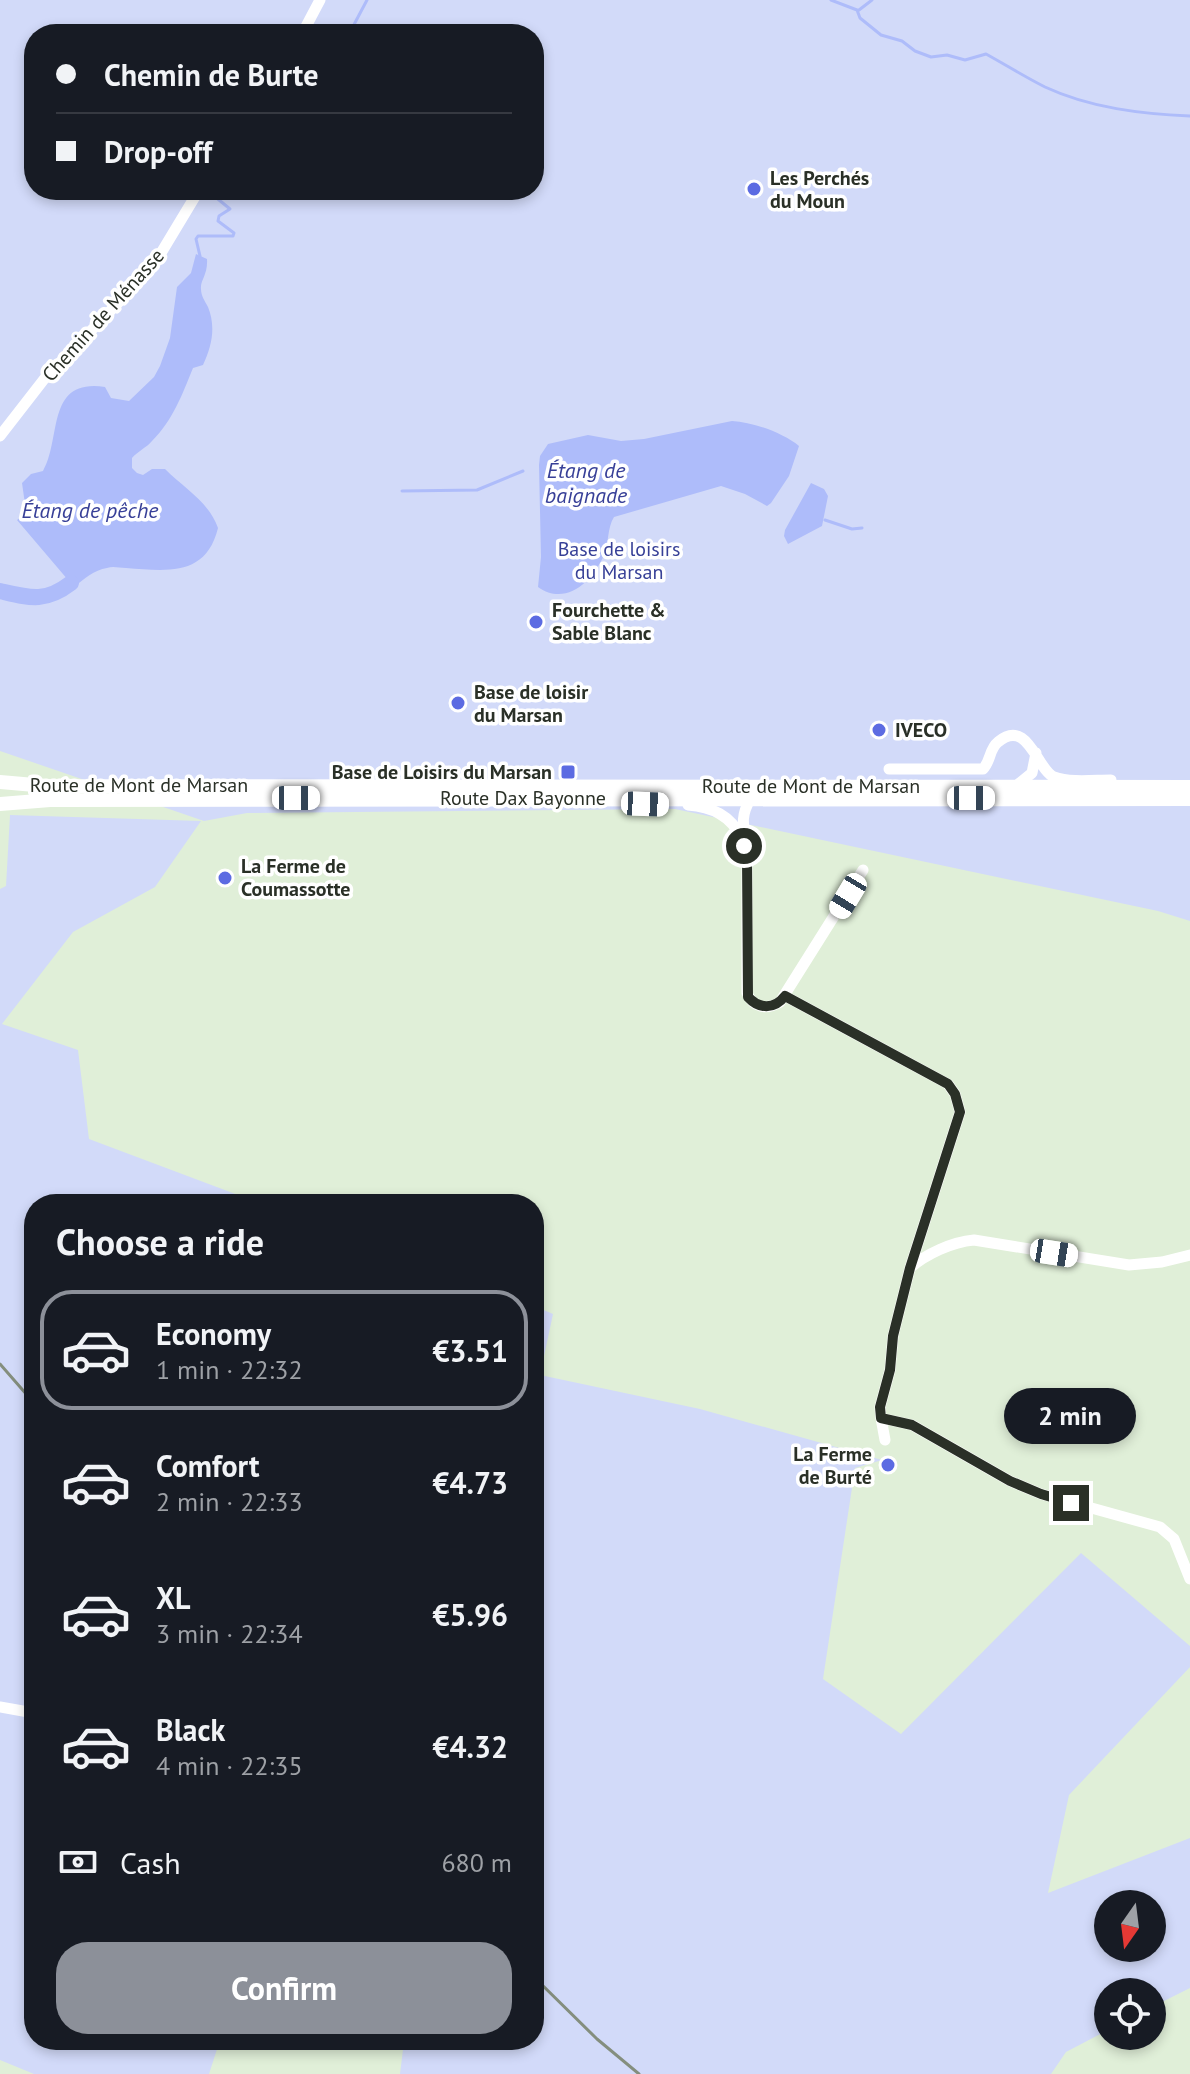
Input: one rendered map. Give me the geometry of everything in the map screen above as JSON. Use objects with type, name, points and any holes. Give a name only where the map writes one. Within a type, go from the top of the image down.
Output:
[{"type":"main road","name":"Route de Mont de Marsan","points":[[0,782],[46,786],[1183,787]]},
{"type":"main road","name":"Route Dax Bayonne","points":[[0,804],[50,800],[1190,799]]},
{"type":"street","points":[[307,24],[320,0]]},
{"type":"street","name":"Chemin de Ménasse","points":[[0,436],[45,378],[152,268],[193,200]]},
{"type":"street","points":[[889,769],[983,769],[994,746],[1010,737],[1024,740],[1048,773],[1062,779],[1141,781],[1183,787]]},
{"type":"street","points":[[1016,786],[1032,773],[1036,753]]},
{"type":"street","points":[[577,798],[711,808],[723,815],[738,831],[747,858]]},
{"type":"street","points":[[751,798],[742,818],[747,845],[747,993],[750,1000],[760,1007],[777,1004],[785,996],[863,870]]},
{"type":"street","points":[[785,996],[948,1084],[955,1094],[960,1112],[910,1268],[893,1336],[890,1370],[880,1407],[885,1440]]},
{"type":"street","points":[[910,1268],[951,1246],[974,1240],[1129,1265],[1190,1255]]},
{"type":"street","points":[[881,1418],[912,1425],[1010,1481],[1041,1494],[1160,1527],[1174,1539],[1190,1579]]},
{"type":"street","points":[[0,1707],[24,1711]]},
{"type":"green space","name":"Base de loisirs du Marsan","points":[[0,0],[1190,0],[1190,921],[1158,911],[675,809],[247,813],[204,821],[0,751]]},
{"type":"green space","points":[[10,815],[201,821],[155,887],[73,932],[2,1024],[78,1050],[89,1139],[235,1194],[24,1194],[24,2050],[217,2050],[209,2074],[34,2074],[0,2060],[0,889],[6,886]]},
{"type":"green space","points":[[544,1310],[553,1314],[544,1356]]},
{"type":"green space","points":[[544,1376],[700,1409],[882,1460],[855,1468],[823,1679],[901,1734],[1081,1553],[1190,1646],[1190,1667],[1069,1795],[1048,1893],[1190,1838],[1190,1988],[1166,2000],[1166,1978],[1094,1978],[1094,2037],[1066,2052],[1051,2074],[400,2074],[403,2050],[544,2050]]},
{"type":"water","name":"Étang de pêche","points":[[196,254],[207,259],[201,289],[212,322],[209,351],[203,365],[193,368],[166,425],[132,458],[132,468],[143,475],[152,469],[165,469],[209,510],[218,528],[204,555],[183,568],[109,567],[93,573],[74,587],[17,520],[23,516],[25,504],[22,483],[31,474],[43,471],[59,414],[64,401],[73,392],[86,387],[105,387],[111,398],[129,401],[154,377],[170,338],[177,287],[191,273]]},
{"type":"water","name":"Étang de baignade","points":[[732,421],[767,429],[799,446],[789,476],[771,503],[767,506],[721,486],[614,517],[604,555],[586,582],[568,593],[559,594],[538,587],[541,557],[539,465],[540,456],[548,444],[588,435],[621,441],[644,439]]},
{"type":"water","points":[[811,483],[824,489],[828,496],[822,526],[788,544],[785,530]]},
{"type":"waterway","points":[[354,24],[367,0]]},
{"type":"waterway","points":[[831,0],[857,10],[860,18],[881,35],[902,41],[915,51],[931,57],[947,55],[965,60],[986,54],[1045,87],[1080,100],[1135,111],[1190,116]]},
{"type":"waterway","points":[[859,10],[872,0]]},
{"type":"waterway","points":[[200,256],[198,236],[233,236],[234,233],[218,221],[219,216],[230,209],[219,200]]},
{"type":"waterway","points":[[402,491],[477,490],[523,471]]},
{"type":"waterway","points":[[825,520],[852,529],[862,528]]},
{"type":"waterway","points":[[0,591],[37,597],[53,594],[71,583]]},
{"type":"railway","points":[[0,1364],[24,1392]]},
{"type":"railway","points":[[544,1987],[597,2039],[639,2074]]},
{"type":"place","name":"Les Perchés du Moun","points":[[754,189]]},
{"type":"place","name":"Fourchette & Sable Blanc","points":[[536,622]]},
{"type":"place","name":"Base de loisir du Marsan","points":[[458,703]]},
{"type":"place","name":"IVECO","points":[[879,730]]},
{"type":"place","name":"Base de Loisirs du Marsan","points":[[568,772]]},
{"type":"place","name":"La Ferme de Coumassotte","points":[[225,878]]},
{"type":"place","name":"La Ferme de Burté","points":[[888,1465]]},
{"type":"route","points":[[744,846],[747,858],[748,997],[760,1007],[766,1007],[777,1004],[785,996],[948,1084],[955,1094],[960,1112],[910,1268],[893,1336],[890,1370],[880,1407],[881,1418],[912,1425],[1010,1481],[1071,1503]]}]
